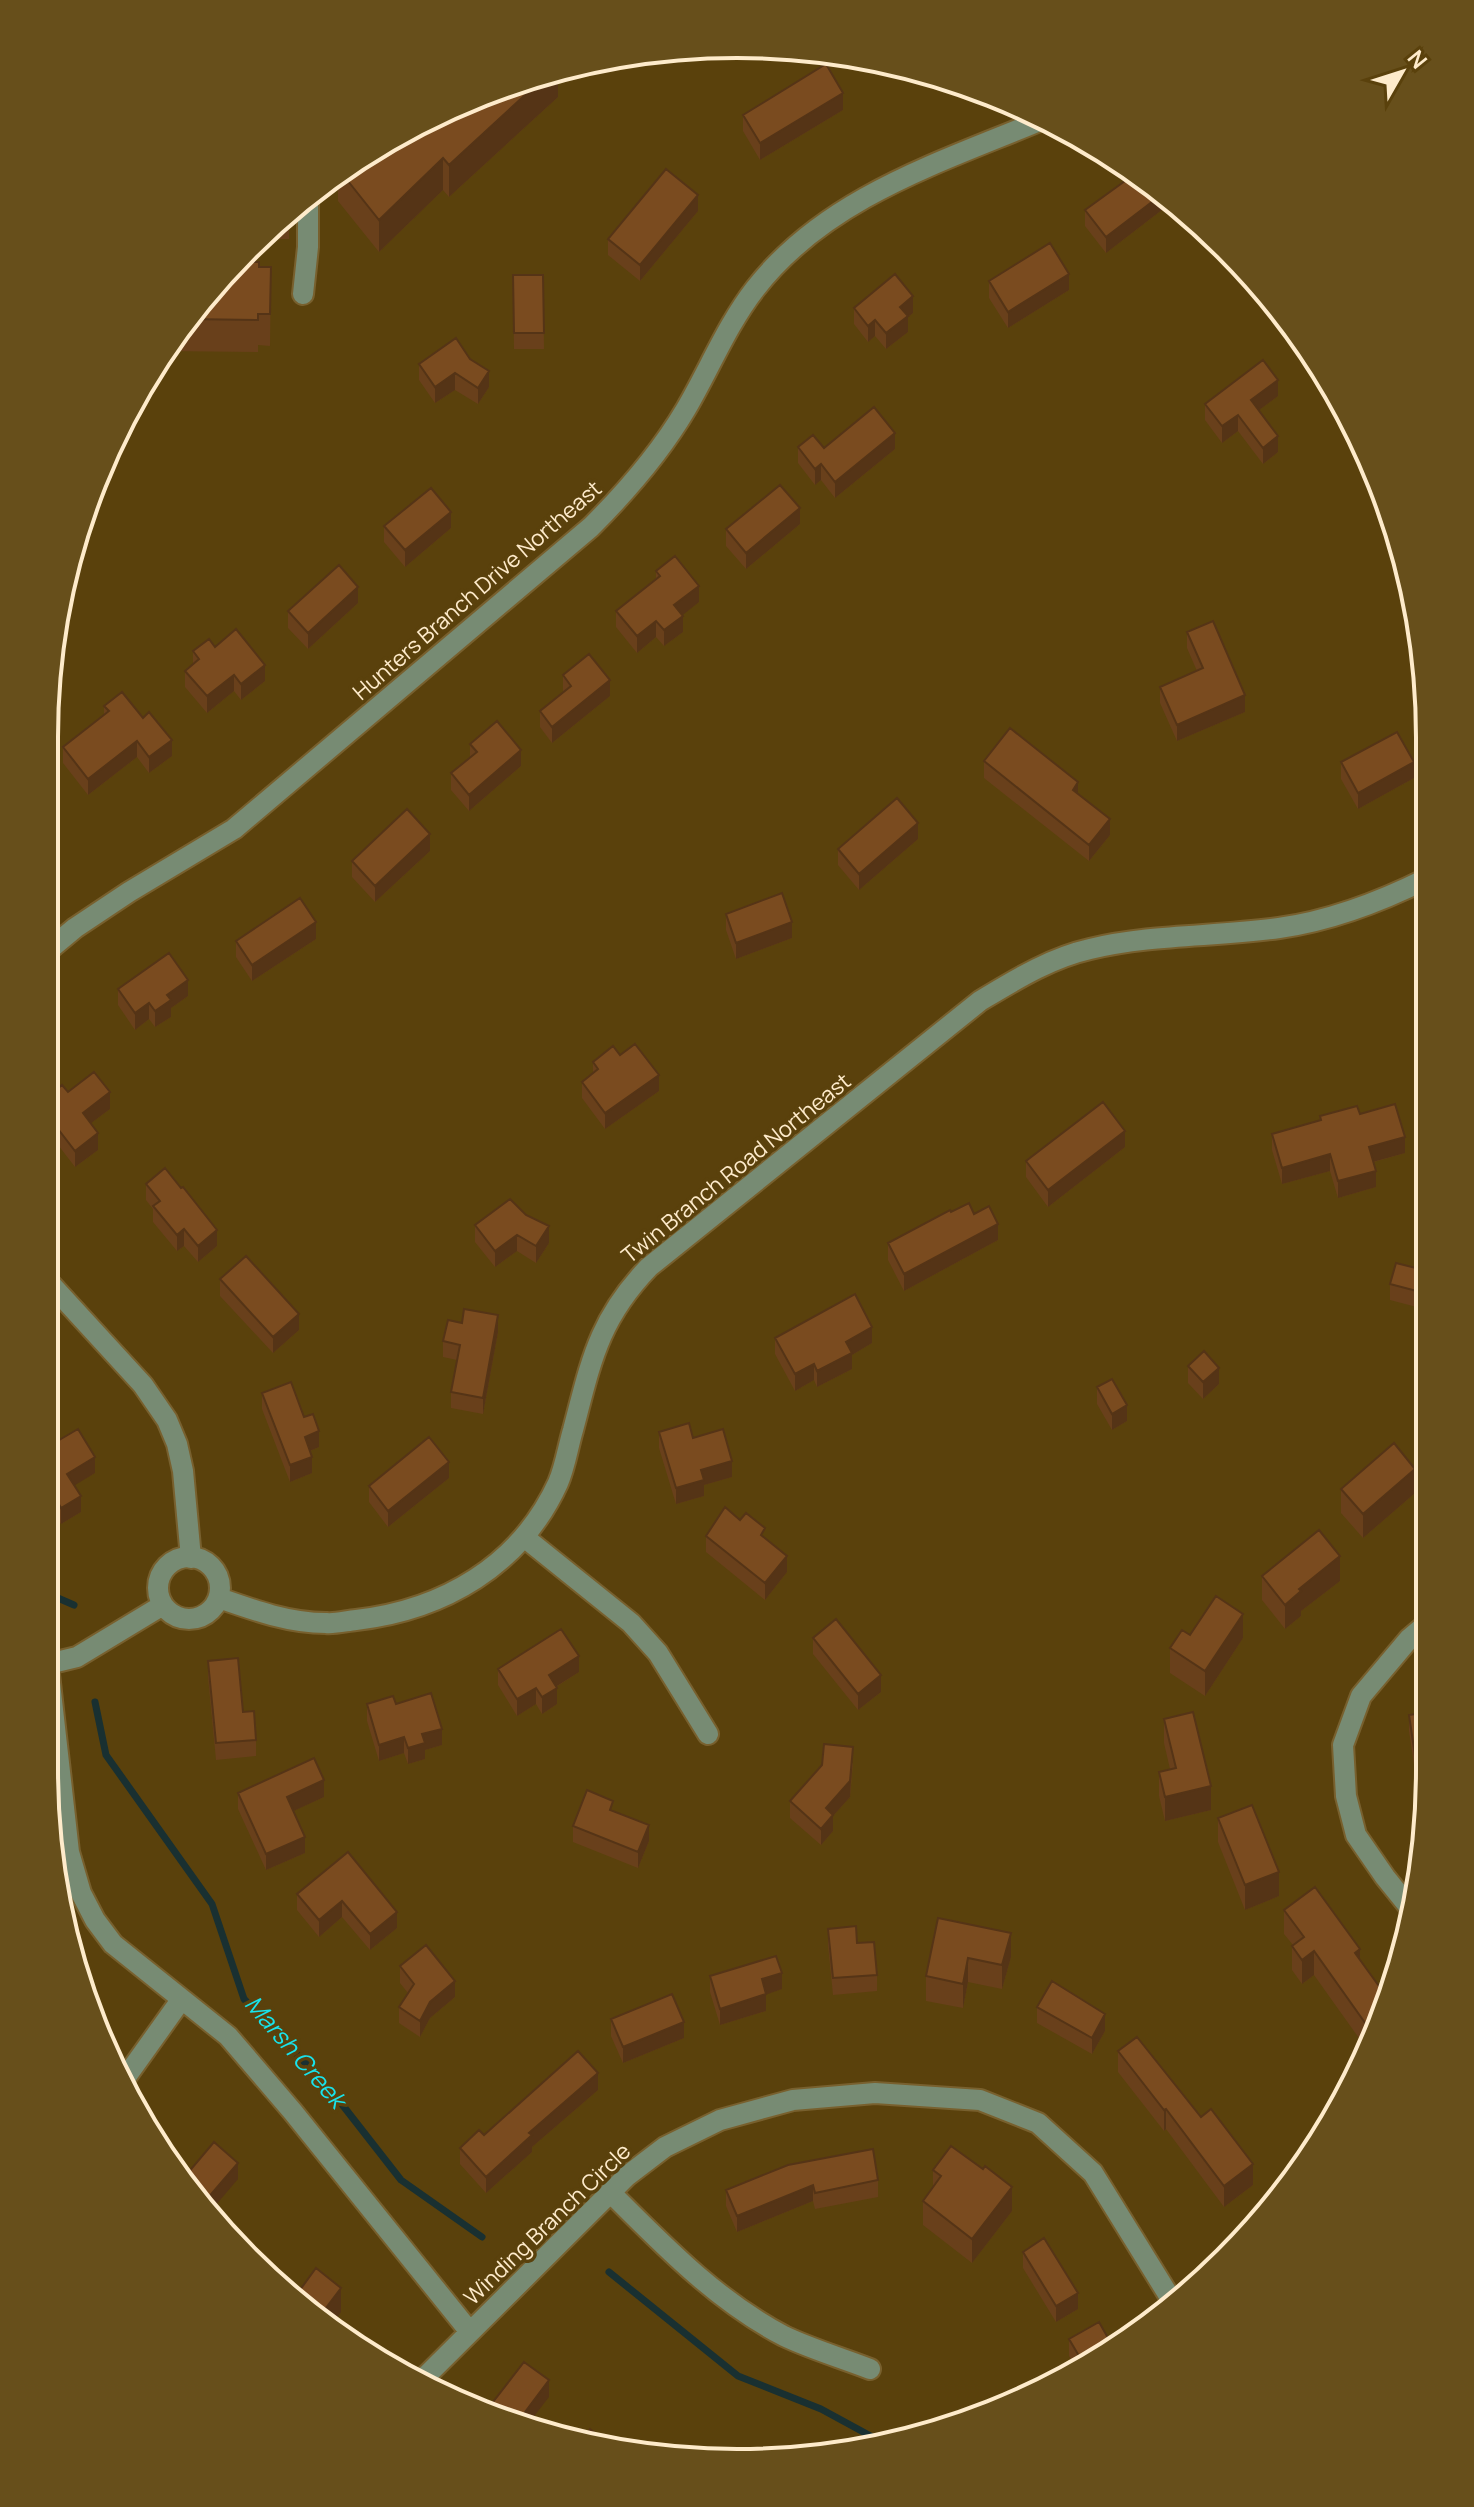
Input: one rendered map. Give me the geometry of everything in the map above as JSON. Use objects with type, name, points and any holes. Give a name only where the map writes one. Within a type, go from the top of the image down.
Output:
[{"type":"street","name":"Hunters Branch Drive Northeast","points":[[58,942],[129,892],[234,829],[591,527],[630,487],[665,442],[755,289],[780,260],[809,234],[859,201],[905,177],[1030,125]]},
{"type":"street","points":[[303,294],[308,211]]},
{"type":"street","name":"Twin Branch Road Northeast","points":[[219,1598],[257,1611],[326,1623],[390,1616],[430,1603],[463,1587],[498,1563],[524,1537],[544,1510],[559,1480],[595,1347],[610,1315],[631,1286],[649,1267],[980,1001],[1032,970],[1088,949],[1137,940],[1280,928],[1341,914],[1416,884]]},
{"type":"street","points":[[58,1292],[143,1385],[167,1420],[183,1471],[191,1558]]},
{"type":"street","points":[[524,1537],[631,1623],[658,1653],[708,1734]]},
{"type":"street","points":[[180,1559],[201,1560],[214,1571],[220,1585],[219,1598],[199,1618],[179,1618],[163,1605],[158,1590],[162,1571],[180,1559]]},
{"type":"street","points":[[58,1662],[77,1657],[163,1605]]},
{"type":"street","points":[[1403,1900],[1356,1835],[1346,1796],[1343,1745],[1361,1696],[1416,1633]]},
{"type":"street","name":"Winding Branch Circle","points":[[58,1763],[69,1852],[81,1893],[95,1920],[113,1944],[228,2036],[470,2332]]},
{"type":"street","points":[[129,2072],[181,2000]]},
{"type":"street","name":"Winding Branch Circle","points":[[428,2374],[610,2192],[665,2147],[720,2120],[793,2100],[875,2093],[980,2100],[1038,2123],[1093,2173],[1168,2294]]},
{"type":"street","points":[[610,2192],[674,2257],[743,2312],[786,2337],[870,2369]]},
{"type":"building","points":[[826,64],[843,93],[760,143],[743,115]]},
{"type":"building","points":[[530,91],[449,165],[443,158],[379,220],[348,181],[437,128]]},
{"type":"building","points":[[666,169],[698,195],[640,265],[608,239]]},
{"type":"building","points":[[1126,180],[1153,201],[1106,237],[1085,210]]},
{"type":"building","points":[[1050,243],[1069,274],[1008,312],[989,281]]},
{"type":"building","points":[[252,262],[259,262],[259,267],[271,267],[270,314],[258,314],[258,320],[202,319]]},
{"type":"building","points":[[895,274],[913,296],[900,307],[908,316],[886,333],[875,320],[868,326],[854,308]]},
{"type":"building","points":[[513,275],[543,275],[544,333],[514,333]]},
{"type":"building","points":[[456,338],[470,359],[489,371],[478,388],[455,373],[435,387],[419,364]]},
{"type":"building","points":[[1263,360],[1278,380],[1251,400],[1278,436],[1263,448],[1238,415],[1222,426],[1205,404]]},
{"type":"building","points":[[874,407],[895,433],[835,482],[821,464],[815,469],[798,447],[813,435],[824,448]]},
{"type":"building","points":[[780,485],[800,508],[746,553],[726,529]]},
{"type":"building","points":[[431,488],[451,512],[405,550],[384,526]]},
{"type":"building","points":[[675,556],[699,586],[674,605],[683,616],[664,630],[656,621],[637,636],[616,611],[660,576],[656,571]]},
{"type":"building","points":[[339,565],[358,587],[308,633],[288,611]]},
{"type":"building","points":[[1213,621],[1245,695],[1177,725],[1160,687],[1203,668],[1187,632]]},
{"type":"building","points":[[236,629],[265,665],[241,684],[234,675],[207,696],[185,671],[199,659],[193,651],[209,639],[215,647]]},
{"type":"building","points":[[589,654],[610,680],[552,727],[540,711],[571,686],[563,675]]},
{"type":"building","points":[[122,692],[143,718],[149,712],[172,740],[149,757],[137,741],[88,779],[63,747],[109,711],[104,706]]},
{"type":"building","points":[[497,721],[521,750],[469,795],[451,773],[477,752],[470,744]]},
{"type":"building","points":[[1010,728],[1078,782],[1073,790],[1110,819],[1089,845],[984,761]]},
{"type":"building","points":[[1397,732],[1414,762],[1358,793],[1341,762]]},
{"type":"building","points":[[897,798],[918,823],[859,874],[838,849]]},
{"type":"building","points":[[407,809],[430,834],[375,886],[352,861]]},
{"type":"building","points":[[782,893],[792,922],[736,943],[726,914]]},
{"type":"building","points":[[300,898],[316,922],[252,965],[236,941]]},
{"type":"building","points":[[169,953],[188,980],[167,995],[171,1000],[155,1011],[149,1003],[135,1013],[118,989]]},
{"type":"building","points":[[635,1044],[659,1075],[605,1113],[582,1082],[598,1069],[593,1062],[613,1046],[620,1055]]},
{"type":"building","points":[[94,1072],[110,1092],[83,1113],[98,1133],[75,1151],[58,1129],[58,1088],[62,1085],[68,1092]]},
{"type":"building","points":[[1103,1102],[1125,1131],[1048,1190],[1026,1161]]},
{"type":"building","points":[[1395,1104],[1405,1137],[1369,1147],[1376,1171],[1338,1181],[1330,1154],[1282,1168],[1272,1134],[1357,1106],[1360,1114]]},
{"type":"building","points":[[165,1168],[217,1230],[198,1246],[184,1229],[177,1235],[153,1206],[160,1201],[146,1184]]},
{"type":"building","points":[[510,1199],[526,1215],[549,1226],[536,1246],[517,1235],[495,1251],[475,1225]]},
{"type":"building","points":[[969,1203],[974,1214],[989,1206],[998,1224],[904,1274],[888,1243]]},
{"type":"building","points":[[246,1256],[299,1314],[273,1337],[220,1279]]},
{"type":"building","points":[[1396,1263],[1416,1268],[1416,1291],[1390,1284]]},
{"type":"building","points":[[855,1294],[872,1327],[846,1342],[852,1353],[817,1371],[814,1364],[795,1374],[775,1338]]},
{"type":"building","points":[[464,1309],[498,1315],[483,1398],[451,1392],[460,1345],[443,1341],[448,1320],[462,1323]]},
{"type":"building","points":[[1204,1351],[1219,1368],[1203,1382],[1188,1366]]},
{"type":"building","points":[[1112,1379],[1127,1405],[1112,1414],[1097,1387]]},
{"type":"building","points":[[291,1382],[304,1417],[313,1414],[319,1431],[305,1437],[312,1457],[290,1465],[262,1393]]},
{"type":"building","points":[[689,1423],[693,1438],[723,1429],[732,1461],[701,1470],[704,1480],[676,1488],[659,1432]]},
{"type":"building","points":[[78,1429],[95,1457],[67,1474],[81,1496],[61,1508],[58,1502],[58,1441]]},
{"type":"building","points":[[429,1437],[449,1462],[388,1511],[369,1486]]},
{"type":"building","points":[[1394,1443],[1415,1469],[1363,1514],[1341,1489]]},
{"type":"building","points":[[725,1507],[740,1520],[746,1513],[765,1528],[761,1535],[787,1556],[765,1583],[706,1536]]},
{"type":"building","points":[[1319,1530],[1340,1556],[1299,1589],[1301,1591],[1285,1605],[1262,1576]]},
{"type":"building","points":[[1216,1596],[1243,1614],[1205,1671],[1170,1648],[1182,1630],[1190,1635]]},
{"type":"building","points":[[836,1619],[881,1675],[858,1694],[813,1638]]},
{"type":"building","points":[[561,1629],[579,1656],[549,1675],[557,1688],[542,1697],[536,1688],[517,1699],[498,1669]]},
{"type":"building","points":[[238,1658],[243,1712],[254,1711],[256,1740],[216,1743],[208,1661]]},
{"type":"building","points":[[431,1693],[442,1729],[422,1734],[425,1743],[408,1748],[404,1737],[379,1745],[367,1704],[393,1696],[396,1704]]},
{"type":"building","points":[[1193,1712],[1211,1786],[1165,1797],[1159,1772],[1176,1768],[1164,1719]]},
{"type":"building","points":[[1416,1714],[1416,1762],[1409,1715]]},
{"type":"building","points":[[824,1744],[853,1747],[850,1781],[826,1808],[833,1815],[821,1829],[790,1801],[822,1765]]},
{"type":"building","points":[[314,1758],[324,1780],[287,1797],[305,1837],[266,1854],[238,1793]]},
{"type":"building","points":[[587,1790],[613,1801],[610,1810],[649,1825],[638,1852],[573,1826]]},
{"type":"building","points":[[1252,1805],[1279,1872],[1245,1885],[1218,1818]]},
{"type":"building","points":[[348,1852],[397,1912],[370,1934],[342,1901],[319,1920],[297,1894]]},
{"type":"building","points":[[1315,1887],[1360,1949],[1355,1953],[1380,1988],[1366,2024],[1314,1951],[1302,1960],[1292,1946],[1304,1937],[1284,1910]]},
{"type":"building","points":[[938,1918],[1011,1933],[1002,1965],[968,1958],[963,1984],[926,1976]]},
{"type":"building","points":[[856,1926],[857,1943],[874,1942],[877,1975],[833,1978],[828,1929]]},
{"type":"building","points":[[426,1945],[455,1981],[430,2002],[420,2021],[399,2007],[414,1984],[400,1966]]},
{"type":"building","points":[[776,1956],[782,1973],[762,1979],[766,1994],[720,2009],[710,1976]]},
{"type":"building","points":[[1052,1981],[1105,2014],[1092,2038],[1037,2007]]},
{"type":"building","points":[[672,1994],[684,2022],[623,2047],[611,2019]]},
{"type":"building","points":[[1137,2037],[1201,2117],[1211,2109],[1253,2164],[1224,2186],[1118,2051]]},
{"type":"building","points":[[578,2051],[598,2073],[529,2133],[532,2135],[486,2177],[460,2148],[479,2130],[484,2135]]},
{"type":"building","points":[[214,2142],[238,2163],[209,2196],[189,2171]]},
{"type":"building","points":[[951,2146],[1012,2187],[972,2239],[923,2201],[941,2176],[933,2170]]},
{"type":"building","points":[[873,2149],[878,2180],[815,2193],[813,2185],[737,2216],[726,2190],[788,2165]]},
{"type":"building","points":[[1044,2238],[1078,2293],[1056,2306],[1023,2252]]},
{"type":"building","points":[[316,2268],[341,2288],[325,2310],[300,2289]]},
{"type":"building","points":[[1099,2322],[1108,2338],[1079,2356],[1069,2339]]},
{"type":"building","points":[[524,2362],[549,2380],[525,2412],[530,2416],[492,2403]]},
{"type":"waterway","name":"Marsh Creek","points":[[58,1598],[74,1605]]},
{"type":"waterway","name":"Marsh Creek","points":[[95,1702],[106,1755],[212,1904],[244,1999],[330,2089],[401,2180],[482,2237]]},
{"type":"waterway","name":"Marsh Creek","points":[[609,2272],[738,2376],[821,2409],[870,2436]]}]
